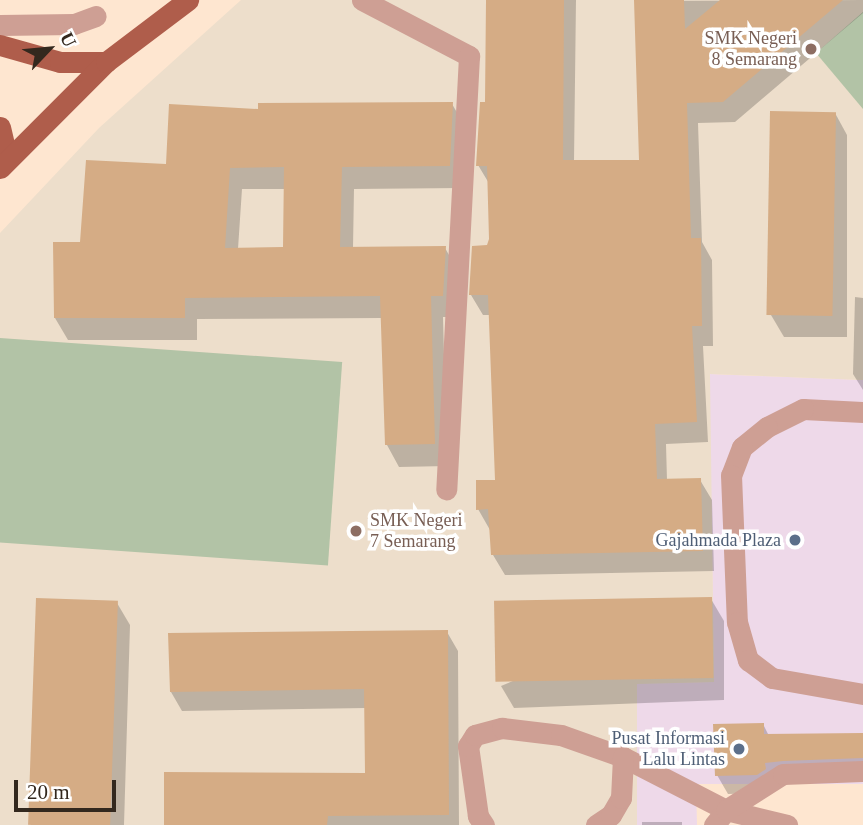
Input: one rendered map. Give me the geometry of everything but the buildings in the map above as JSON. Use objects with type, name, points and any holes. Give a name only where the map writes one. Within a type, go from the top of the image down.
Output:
[{"type":"main road","points":[[4,162],[106,62],[188,0]]},
{"type":"main road","points":[[0,46],[60,62],[106,62]]},
{"type":"main road","points":[[0,127],[4,162]]},
{"type":"street","points":[[362,0],[469,56],[446,489]]},
{"type":"street","points":[[0,25],[74,24],[96,16]]},
{"type":"street","points":[[863,412],[803,409],[743,447],[731,475],[737,622],[748,660],[772,678],[863,694]]},
{"type":"street","points":[[484,825],[478,816],[468,746],[475,735],[502,728],[561,735],[623,757],[722,820],[787,825]]},
{"type":"street","points":[[596,825],[611,815],[621,798],[623,757]]},
{"type":"street","points":[[722,820],[783,774],[863,771]]},
{"type":"shaded area","name":"SMK Negeri 7 Semarang","points":[[241,0],[863,0],[863,380],[710,374],[714,682],[637,684],[637,825],[0,825],[0,233],[99,128]]},
{"type":"shaded area","name":"Gajahmada Plaza","points":[[709,374],[863,380],[863,784],[696,784],[697,825],[637,825],[637,683],[714,682]]},
{"type":"green space","points":[[863,12],[863,109],[816,53]]},
{"type":"green space","points":[[0,338],[342,362],[328,565],[0,542]]},
{"type":"place","name":"SMK Negeri 8 Semarang","points":[[811,49]]},
{"type":"place","name":"SMK Negeri 7 Semarang","points":[[356,531]]},
{"type":"place","name":"Gajahmada Plaza","points":[[795,540]]},
{"type":"place","name":"Pusat Informasi Lalu Lintas","points":[[739,749]]}]
